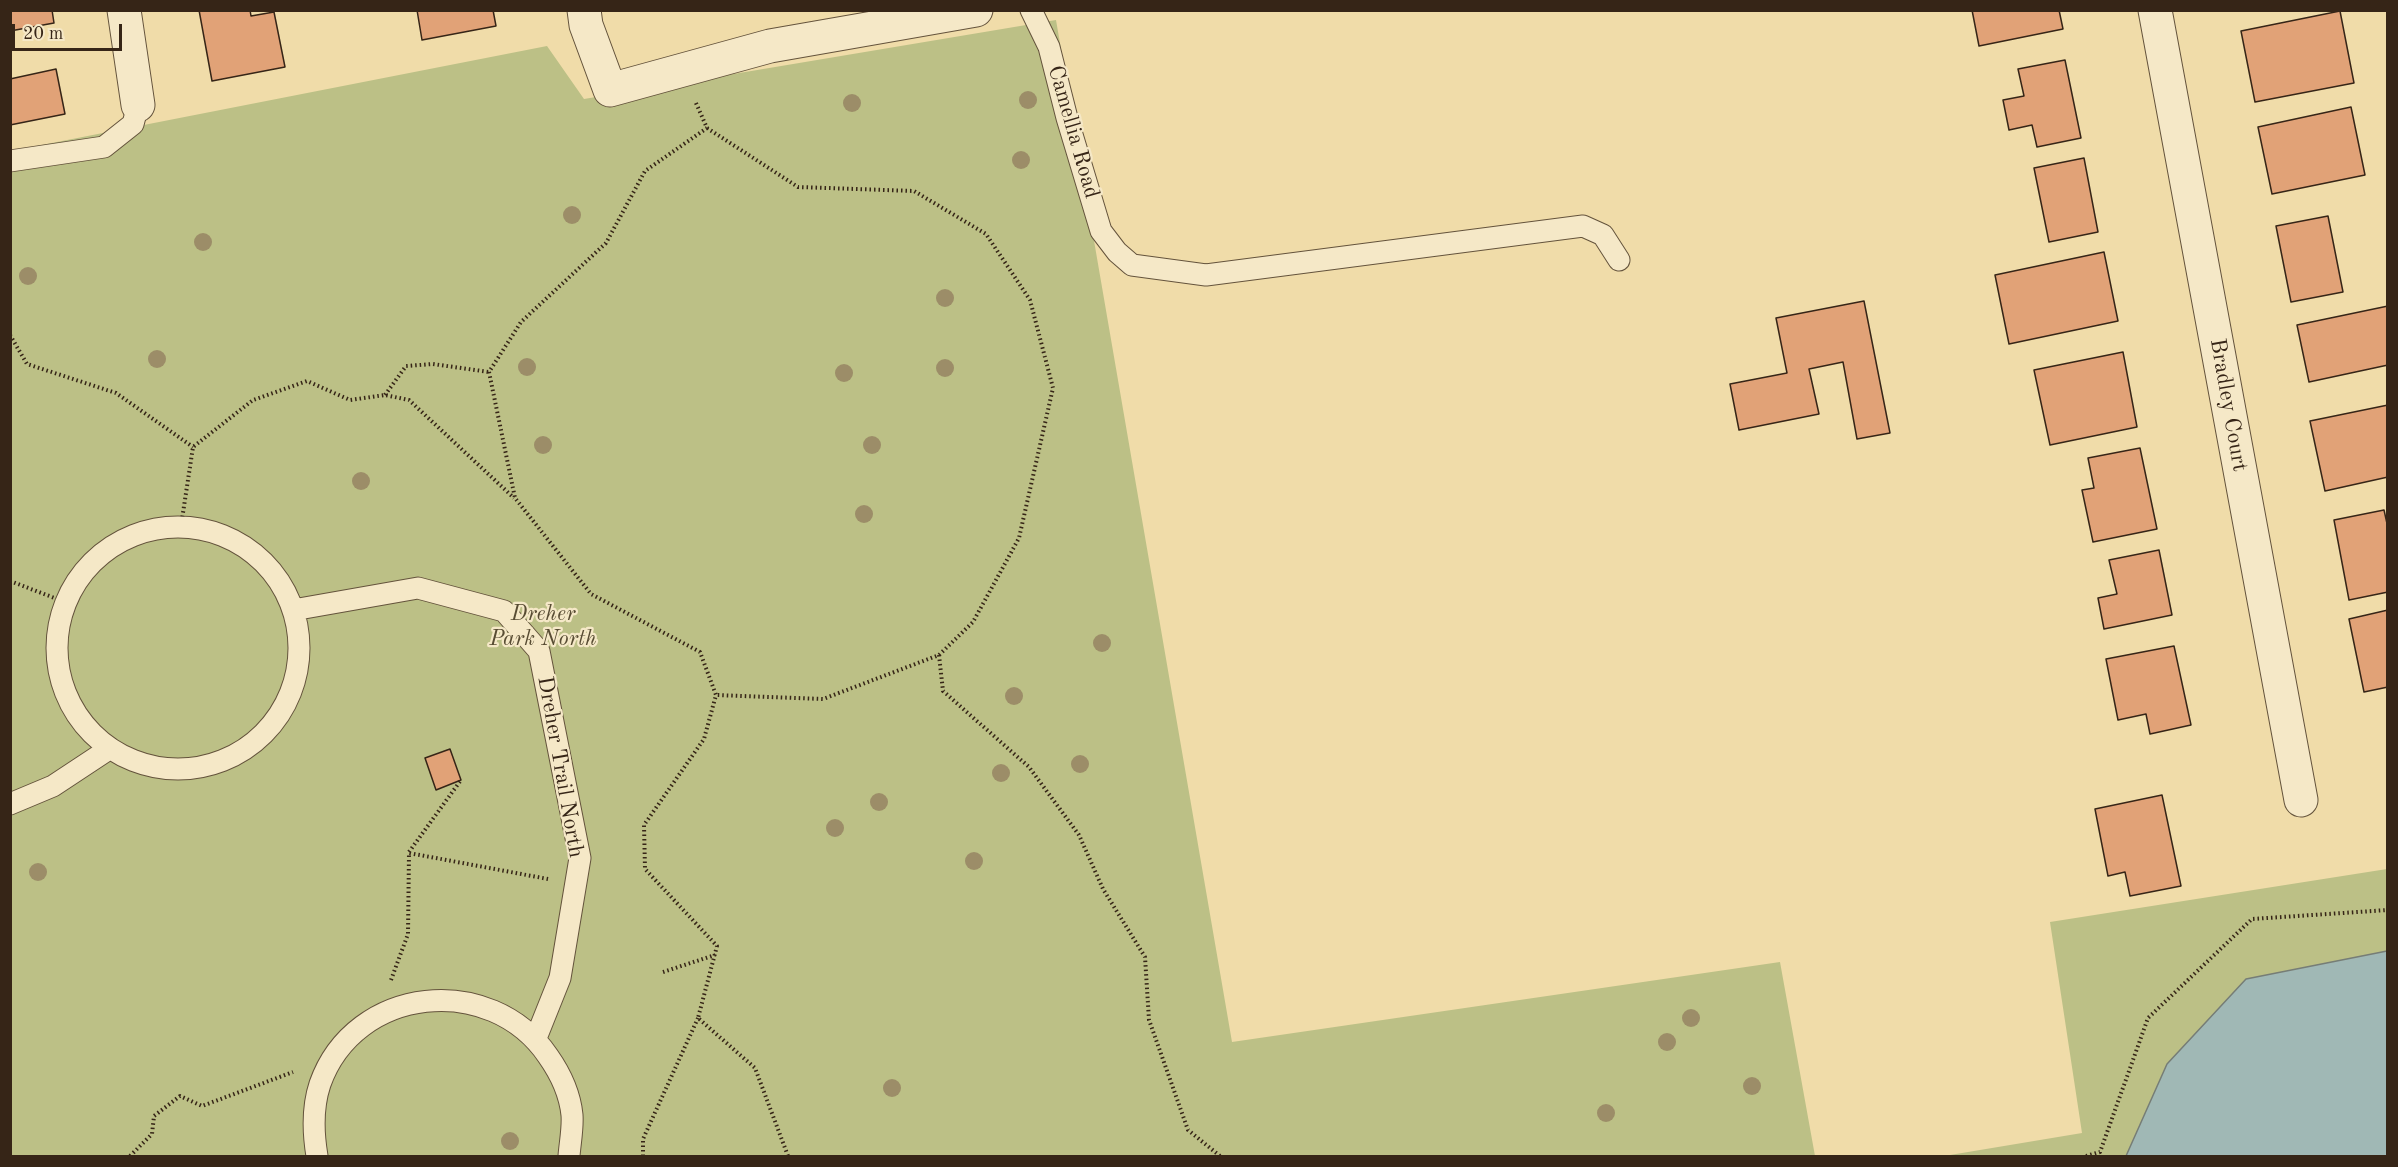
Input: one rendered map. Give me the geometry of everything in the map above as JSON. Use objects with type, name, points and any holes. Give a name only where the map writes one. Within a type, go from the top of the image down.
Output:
[{"type":"street","points":[[124,10],[138,105]]},
{"type":"street","points":[[585,18],[610,90],[770,46],[976,10]]},
{"type":"street","name":"Bradley Court","points":[[2155,10],[2301,800]]},
{"type":"lane","name":"Camellia Road","points":[[1031,10],[1050,47],[1067,118],[1101,231],[1117,252],[1132,265],[1206,275],[1583,226],[1603,235],[1619,260]]},
{"type":"lane","points":[[10,161],[104,147],[134,124],[138,105]]},
{"type":"lane","points":[[181,526],[218,533],[250,550],[276,577],[293,610],[299,648],[294,685],[277,719],[251,746],[217,764],[180,770],[143,765],[109,749],[80,720],[61,683],[56,642],[65,602],[84,570],[111,546],[144,530],[181,526]]},
{"type":"lane","name":"Dreher Trail North","points":[[293,610],[418,588],[504,611],[539,651],[580,858],[560,978],[536,1038]]},
{"type":"lane","points":[[10,804],[53,786],[109,749]]},
{"type":"lane","points":[[317,1156],[312,1127],[320,1084],[342,1046],[375,1017],[415,1001],[459,1000],[501,1012],[536,1038],[560,1074],[572,1115],[569,1156]]},
{"type":"path","points":[[682,69],[707,128],[798,187],[914,191],[986,234],[1030,300],[1053,388],[1019,538],[973,622],[939,655],[823,699],[716,695]]},
{"type":"path","points":[[515,498],[489,372],[521,322],[606,243],[645,171],[707,128]]},
{"type":"path","points":[[10,335],[27,364],[116,393],[193,447]]},
{"type":"path","points":[[385,395],[406,366],[433,364],[489,372]]},
{"type":"path","points":[[181,526],[193,447],[253,400],[307,381],[350,400],[385,395],[409,400],[515,498],[591,594],[699,652],[716,695],[704,740],[644,825],[645,869],[717,946],[698,1018],[643,1139],[643,1156]]},
{"type":"path","points":[[10,581],[65,602]]},
{"type":"path","points":[[939,655],[943,692],[1029,767],[1079,835],[1103,889],[1145,957],[1149,1020],[1188,1130],[1220,1156]]},
{"type":"path","points":[[390,983],[408,934],[409,853],[461,780]]},
{"type":"path","points":[[409,853],[576,884]]},
{"type":"path","points":[[2086,1156],[2100,1152],[2148,1018],[2252,919],[2388,910]]},
{"type":"path","points":[[663,972],[715,956]]},
{"type":"path","points":[[698,1018],[755,1068],[788,1156]]},
{"type":"path","points":[[130,1156],[152,1134],[154,1116],[180,1096],[202,1106],[294,1072]]},
{"type":"green space","name":"Dreher Park North","points":[[1056,20],[1232,1042],[1780,962],[1815,1156],[11,1156],[11,151],[547,46],[584,99]]},
{"type":"green space","points":[[2387,869],[2387,1156],[1944,1156],[2082,1133],[2050,922]]},
{"type":"water","points":[[2387,951],[2387,1156],[2126,1156],[2167,1064],[2246,979]]},
{"type":"building","points":[[10,10],[52,10],[54,23],[10,31]]},
{"type":"building","points":[[199,10],[250,10],[251,16],[274,12],[285,67],[212,81]]},
{"type":"building","points":[[417,10],[493,10],[496,26],[422,40]]},
{"type":"building","points":[[1972,10],[2059,10],[2063,29],[1979,46]]},
{"type":"building","points":[[2340,11],[2354,83],[2255,102],[2241,31]]},
{"type":"building","points":[[2065,60],[2081,138],[2037,147],[2032,125],[2009,130],[2003,100],[2024,96],[2018,69]]},
{"type":"building","points":[[56,69],[65,114],[10,125],[10,79]]},
{"type":"building","points":[[2351,107],[2365,175],[2272,194],[2258,127]]},
{"type":"building","points":[[2084,158],[2098,232],[2049,242],[2034,168]]},
{"type":"building","points":[[2328,216],[2343,292],[2291,302],[2276,226]]},
{"type":"building","points":[[2104,252],[2118,321],[2009,344],[1995,275]]},
{"type":"building","points":[[1864,301],[1890,433],[1857,439],[1843,362],[1809,369],[1819,414],[1739,430],[1730,384],[1787,373],[1776,318]]},
{"type":"building","points":[[2388,306],[2388,365],[2309,382],[2297,325]]},
{"type":"building","points":[[2123,352],[2137,427],[2050,445],[2034,370]]},
{"type":"building","points":[[2388,405],[2388,477],[2325,491],[2310,421]]},
{"type":"building","points":[[2140,448],[2157,529],[2093,542],[2082,490],[2094,488],[2088,458]]},
{"type":"building","points":[[2384,510],[2388,528],[2388,592],[2349,600],[2334,520]]},
{"type":"building","points":[[2159,550],[2172,615],[2104,629],[2098,598],[2117,594],[2109,560]]},
{"type":"building","points":[[2388,610],[2388,687],[2364,692],[2349,619]]},
{"type":"building","points":[[2174,646],[2191,725],[2150,734],[2146,714],[2118,720],[2106,659]]},
{"type":"building","points":[[450,749],[461,780],[436,790],[425,758]]},
{"type":"building","points":[[2162,795],[2181,886],[2130,896],[2125,872],[2108,876],[2095,809]]}]
